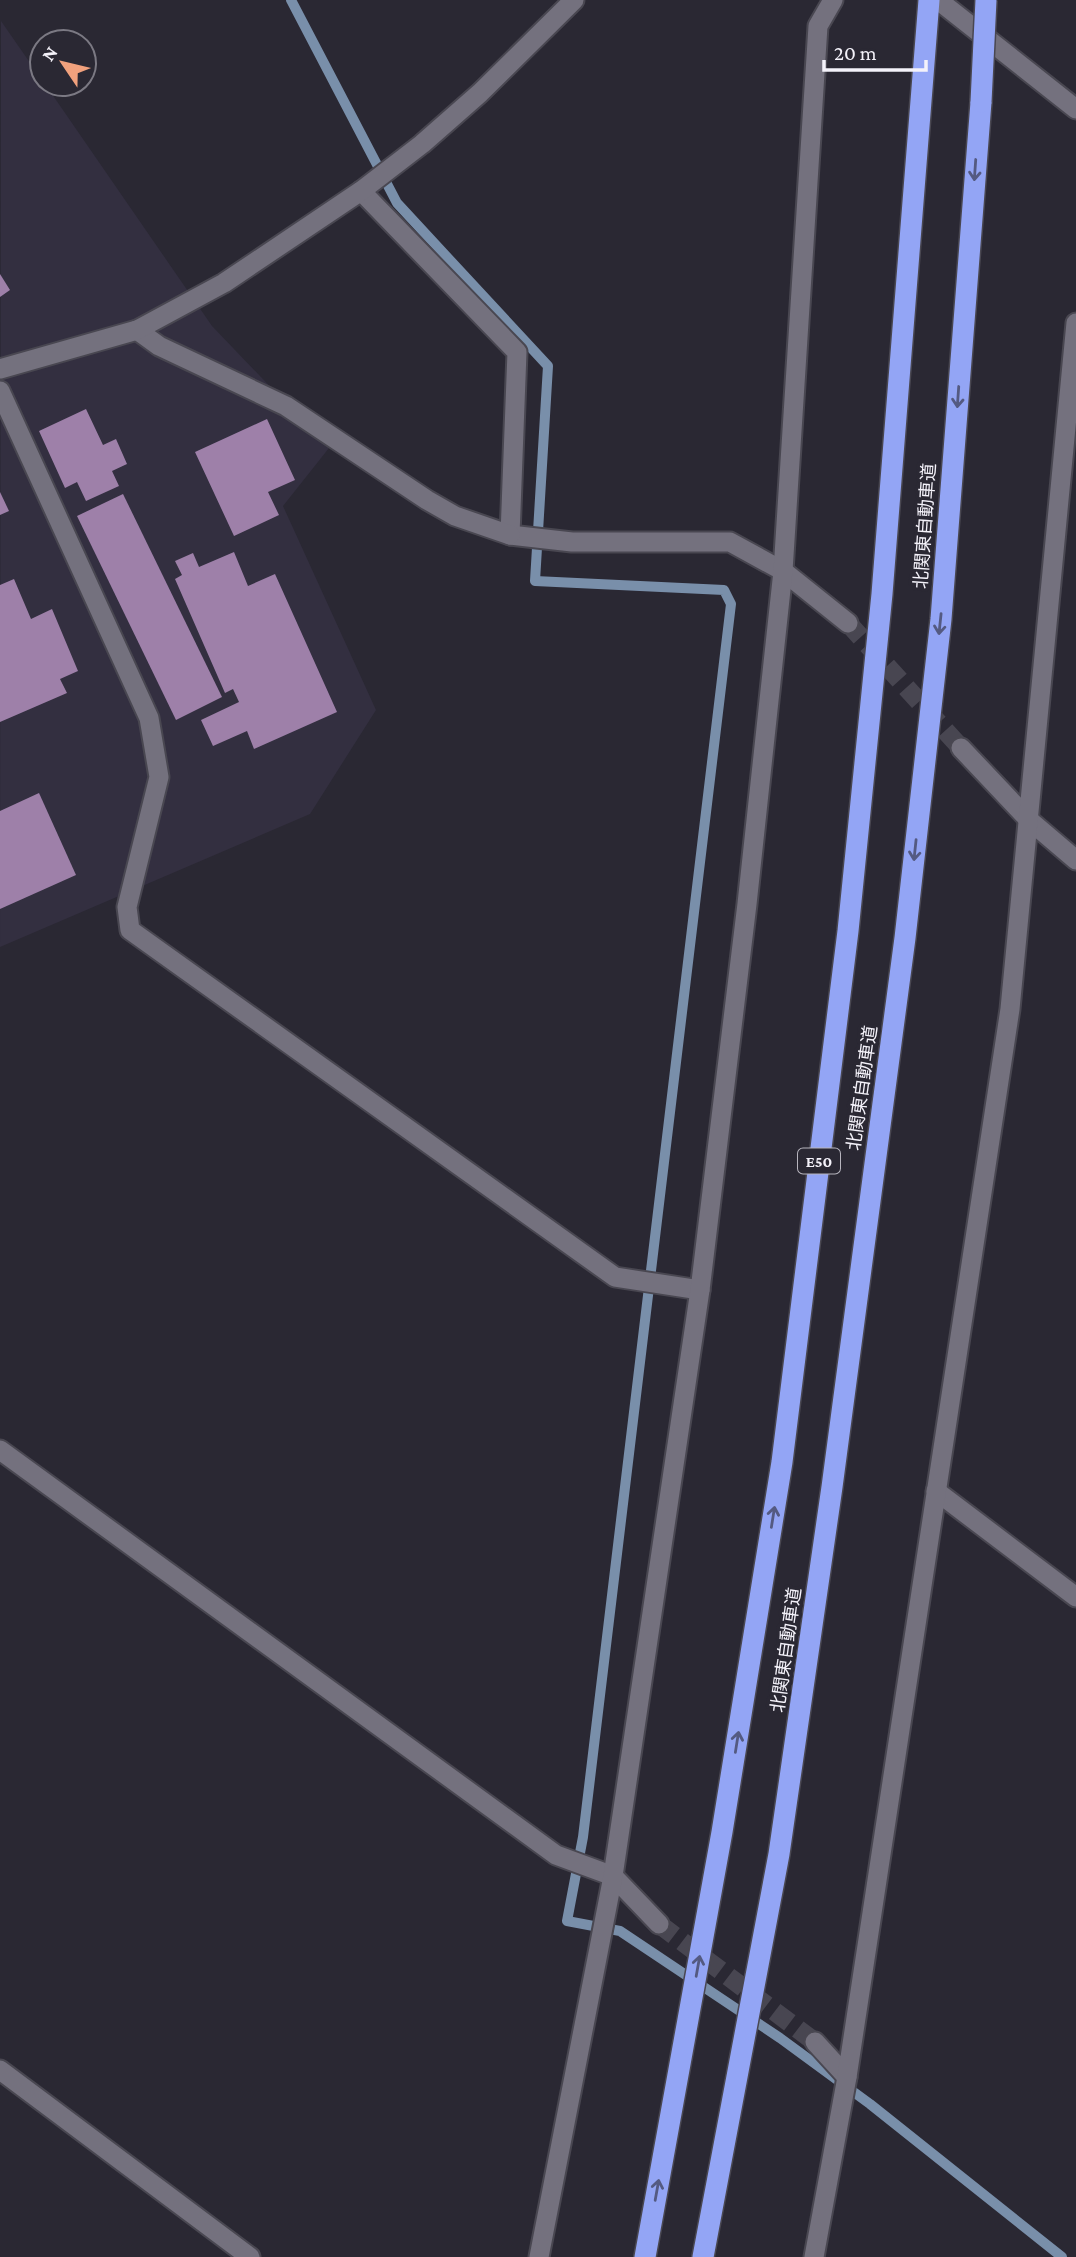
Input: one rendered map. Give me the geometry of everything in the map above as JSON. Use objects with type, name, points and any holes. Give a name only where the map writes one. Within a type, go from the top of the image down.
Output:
[{"type":"highway","name":"北関東自動車道","points":[[645,2257],[722,1832],[783,1449],[848,931],[880,621],[929,0]]},
{"type":"highway","name":"北関東自動車道","points":[[703,2257],[779,1853],[834,1473],[903,952],[941,619],[981,102],[986,0]]},
{"type":"street","points":[[0,369],[137,330],[224,283],[361,191],[432,136],[480,93],[574,0]]},
{"type":"street","points":[[539,2257],[613,1876],[700,1290],[747,904],[783,571],[818,26],[833,0]]},
{"type":"street","points":[[939,0],[1076,109]]},
{"type":"street","points":[[361,191],[517,352],[510,535]]},
{"type":"street","points":[[814,2257],[847,2077],[1010,1009],[1076,323]]},
{"type":"street","points":[[137,330],[159,346],[286,406],[455,516],[510,535],[572,542],[730,542],[783,571],[848,623]]},
{"type":"street","points":[[0,391],[149,718],[159,777],[127,907],[130,930],[615,1277],[700,1290]]},
{"type":"street","points":[[961,748],[1028,820],[1076,860]]},
{"type":"street","points":[[0,1450],[556,1855],[613,1876],[659,1924]]},
{"type":"street","points":[[936,1491],[1076,1597]]},
{"type":"street","points":[[815,2042],[847,2077]]},
{"type":"street","points":[[0,2070],[250,2257]]},
{"type":"shaded area","points":[[1,21],[28,60],[28,98],[55,98],[212,326],[329,448],[283,506],[376,710],[310,814],[0,947]]},
{"type":"building","points":[[0,274],[10,290],[0,297]]},
{"type":"building","points":[[86,409],[103,445],[116,439],[127,464],[112,471],[119,486],[86,501],[77,482],[65,488],[39,431]]},
{"type":"building","points":[[267,419],[295,480],[268,492],[279,515],[234,536],[195,452]]},
{"type":"building","points":[[0,492],[9,511],[0,515]]},
{"type":"building","points":[[123,494],[222,697],[176,720],[77,516]]},
{"type":"building","points":[[234,552],[248,586],[275,574],[337,712],[254,749],[247,731],[213,746],[201,720],[239,702],[233,689],[225,693],[175,579],[182,575],[175,561],[193,553],[199,567]]},
{"type":"building","points":[[14,579],[31,619],[52,609],[78,671],[60,679],[67,693],[0,722],[0,585]]},
{"type":"building","points":[[39,793],[76,875],[0,909],[0,811]]},
{"type":"waterway","points":[[291,0],[397,203],[548,366],[535,581],[724,590],[731,604],[583,1837],[567,1921],[620,1931],[780,2038],[870,2104],[1062,2257]]},
{"type":"tunnel","points":[[848,623],[961,748]]},
{"type":"tunnel","points":[[659,1924],[815,2042]]}]
